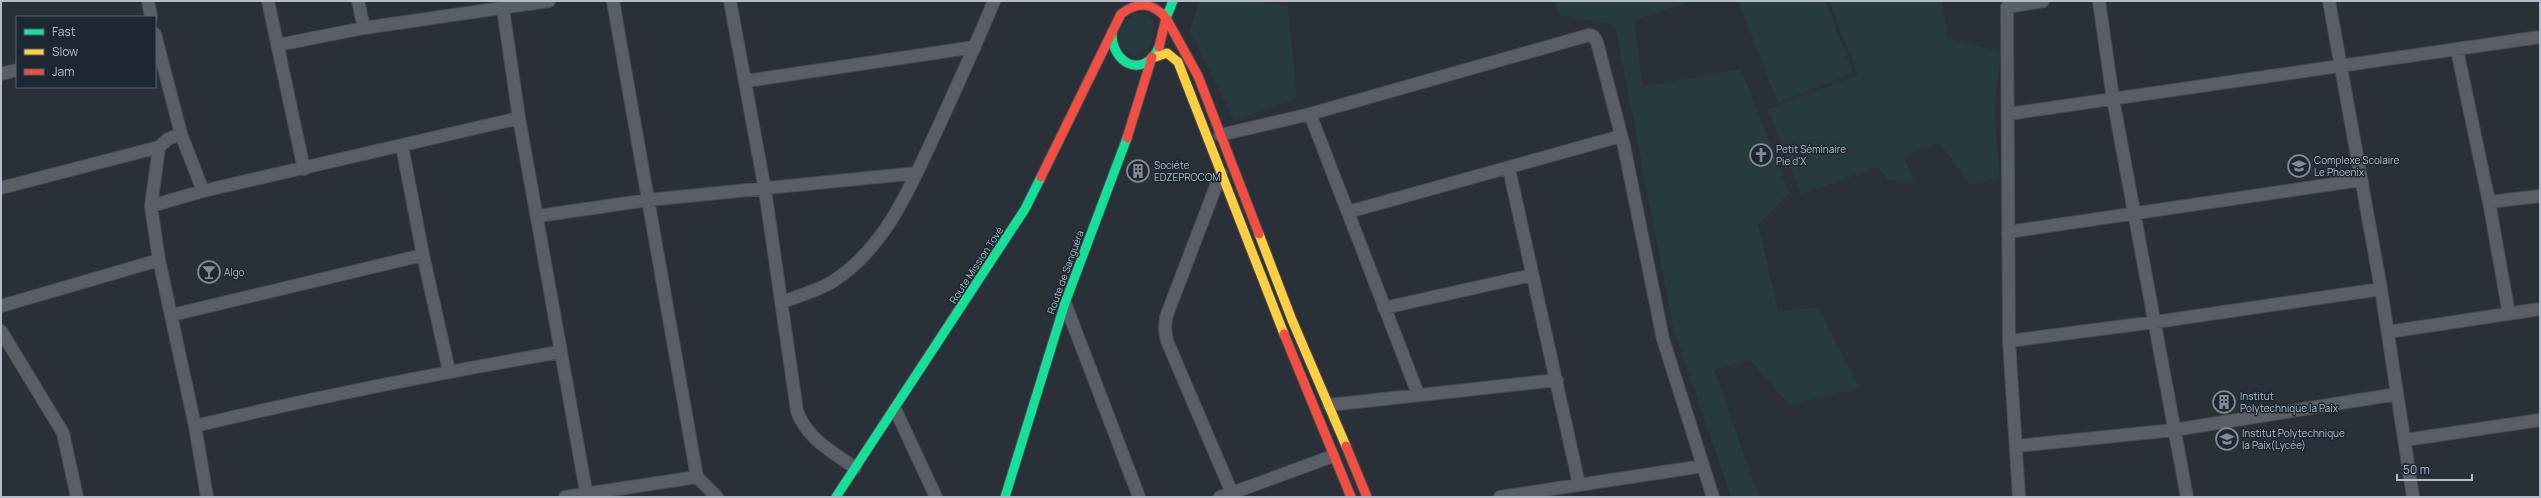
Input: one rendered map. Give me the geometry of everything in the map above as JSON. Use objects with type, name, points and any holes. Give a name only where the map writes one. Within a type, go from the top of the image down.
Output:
[{"type":"street","points":[[148,1],[151,16]]},
{"type":"street","points":[[268,1],[304,169]]},
{"type":"street","points":[[358,1],[364,28]]},
{"type":"street","points":[[278,44],[364,28],[549,1]]},
{"type":"street","points":[[613,1],[697,477],[702,484],[717,497]]},
{"type":"street","points":[[730,1],[765,190],[797,411],[801,423],[808,433],[855,468]]},
{"type":"street","points":[[781,303],[832,282],[863,257],[885,232],[917,173],[975,47],[994,1]]},
{"type":"street","points":[[1114,62],[1112,32],[1127,1]]},
{"type":"street","points":[[1152,58],[1158,48],[1166,18],[1173,1]]},
{"type":"street","points":[[2019,497],[2009,341],[2007,4],[2043,1]]},
{"type":"street","points":[[2099,1],[2113,99],[2136,214],[2187,497]]},
{"type":"street","points":[[2329,1],[2382,288],[2404,440],[2414,497]]},
{"type":"street","points":[[1120,14],[1131,4],[1153,2],[1166,18],[1198,76],[1292,320],[1367,497]]},
{"type":"street","points":[[502,9],[519,118],[538,216],[560,352],[587,495]]},
{"type":"street","name":"Route Mission Tové","points":[[836,497],[1025,209],[1080,94],[1112,32]]},
{"type":"street","points":[[1220,135],[1310,114],[1589,35],[1593,36],[1597,42],[1621,136],[1664,339],[1713,497]]},
{"type":"street","points":[[2008,114],[2540,37]]},
{"type":"street","points":[[156,39],[180,134],[203,191]]},
{"type":"street","points":[[746,81],[975,47]]},
{"type":"street","points":[[2457,50],[2489,202],[2509,314]]},
{"type":"street","points":[[1134,65],[1142,64],[1152,58],[1167,53],[1178,62],[1333,456],[1351,497]]},
{"type":"street","name":"Route de Sanguéra","points":[[1005,497],[1065,303],[1135,118],[1152,58]]},
{"type":"street","points":[[1114,62],[1141,65],[1135,118]]},
{"type":"street","points":[[1080,94],[1114,62]]},
{"type":"street","points":[[1,74],[16,70]]},
{"type":"street","points":[[1310,114],[1418,394]]},
{"type":"street","points":[[151,206],[203,191],[304,169],[519,118]]},
{"type":"street","points":[[1,188],[159,147],[168,139],[180,134]]},
{"type":"street","points":[[1348,212],[1509,169],[1621,136]]},
{"type":"street","points":[[402,146],[423,255],[449,371]]},
{"type":"street","points":[[159,147],[151,206],[159,260],[195,426],[206,497]]},
{"type":"street","points":[[1509,169],[1579,484]]},
{"type":"street","points":[[538,216],[648,200],[765,190],[917,173]]},
{"type":"street","points":[[1221,173],[1166,317],[1165,329],[1167,340],[1233,495]]},
{"type":"street","points":[[2008,232],[2361,180]]},
{"type":"street","points":[[2489,202],[2540,196]]},
{"type":"street","points":[[172,315],[423,255]]},
{"type":"street","points":[[1,306],[159,260]]},
{"type":"street","points":[[1384,308],[1532,274]]},
{"type":"street","points":[[2009,341],[2155,322],[2382,288]]},
{"type":"street","points":[[1065,303],[1139,497]]},
{"type":"street","points":[[2388,332],[2540,309]]},
{"type":"street","points":[[1,331],[63,432],[78,497]]},
{"type":"street","points":[[195,426],[295,402],[449,371],[560,352]]},
{"type":"street","points":[[1329,405],[1418,394],[1557,380]]},
{"type":"street","points":[[2016,446],[2174,430],[2397,394]]},
{"type":"street","points":[[895,409],[936,497]]},
{"type":"street","points":[[2404,440],[2540,420]]},
{"type":"street","points":[[1220,497],[1233,495],[1348,450]]},
{"type":"street","points":[[1500,497],[1703,466]]},
{"type":"street","points":[[565,497],[587,495],[697,477]]},
{"type":"green space","points":[[1199,1],[1258,1],[1288,6],[1297,98],[1234,121],[1190,31]]},
{"type":"green space","points":[[1554,1],[1694,1],[1634,20],[1643,87],[1741,69],[1789,193],[1758,224],[1778,311],[1819,308],[1860,389],[1788,404],[1750,360],[1714,370],[1759,497],[1731,497],[1673,327],[1615,25],[1559,15]]},
{"type":"green space","points":[[1738,1],[1825,1],[1853,73],[1778,103]]},
{"type":"green space","points":[[1829,1],[1942,1],[1948,39],[2001,52],[1994,111],[2000,178],[1970,184],[1939,143],[1903,157],[1916,183],[1887,179],[1878,167],[1801,194],[1768,109],[1858,75]]},
{"type":"green space","points":[[1135,13],[1142,13],[1148,16],[1152,20],[1155,27],[1149,48],[1136,55],[1122,50],[1119,39],[1119,34],[1124,24]]},
{"type":"traffic: fast","points":[[1166,18],[1173,1]]},
{"type":"traffic: fast","points":[[1112,32],[1113,43],[1117,52],[1122,60],[1130,64],[1137,65],[1145,63],[1153,57],[1159,47]]},
{"type":"traffic: fast","points":[[1005,497],[1065,303],[1127,138]]},
{"type":"traffic: fast","points":[[836,497],[1025,209],[1041,177]]},
{"type":"traffic: slow","points":[[1152,58],[1167,53],[1178,62],[1284,334]]},
{"type":"traffic: slow","points":[[1259,234],[1292,320],[1346,446]]},
{"type":"traffic: jam","points":[[1041,177],[1121,14],[1139,5],[1150,6],[1161,13],[1166,18],[1159,47]]},
{"type":"traffic: jam","points":[[1166,18],[1198,76],[1259,234]]},
{"type":"traffic: jam","points":[[1127,138],[1152,57]]},
{"type":"traffic: jam","points":[[1284,334],[1351,497]]},
{"type":"traffic: jam","points":[[1346,446],[1367,497]]},
{"type":"place","name":"Petit Séminaire Pie d'X","points":[[1761,155]]},
{"type":"place","name":"Complexe Scolaire Le Phoenix","points":[[2299,166]]},
{"type":"place","name":"Sociéte EDZEPROCOM","points":[[1138,171]]},
{"type":"place","name":"Algo","points":[[209,272]]},
{"type":"place","name":"Institut Polytechnique la Paix","points":[[2224,402]]},
{"type":"place","name":"Institut Polytechnique la Paix(Lycée)","points":[[2227,439]]}]
